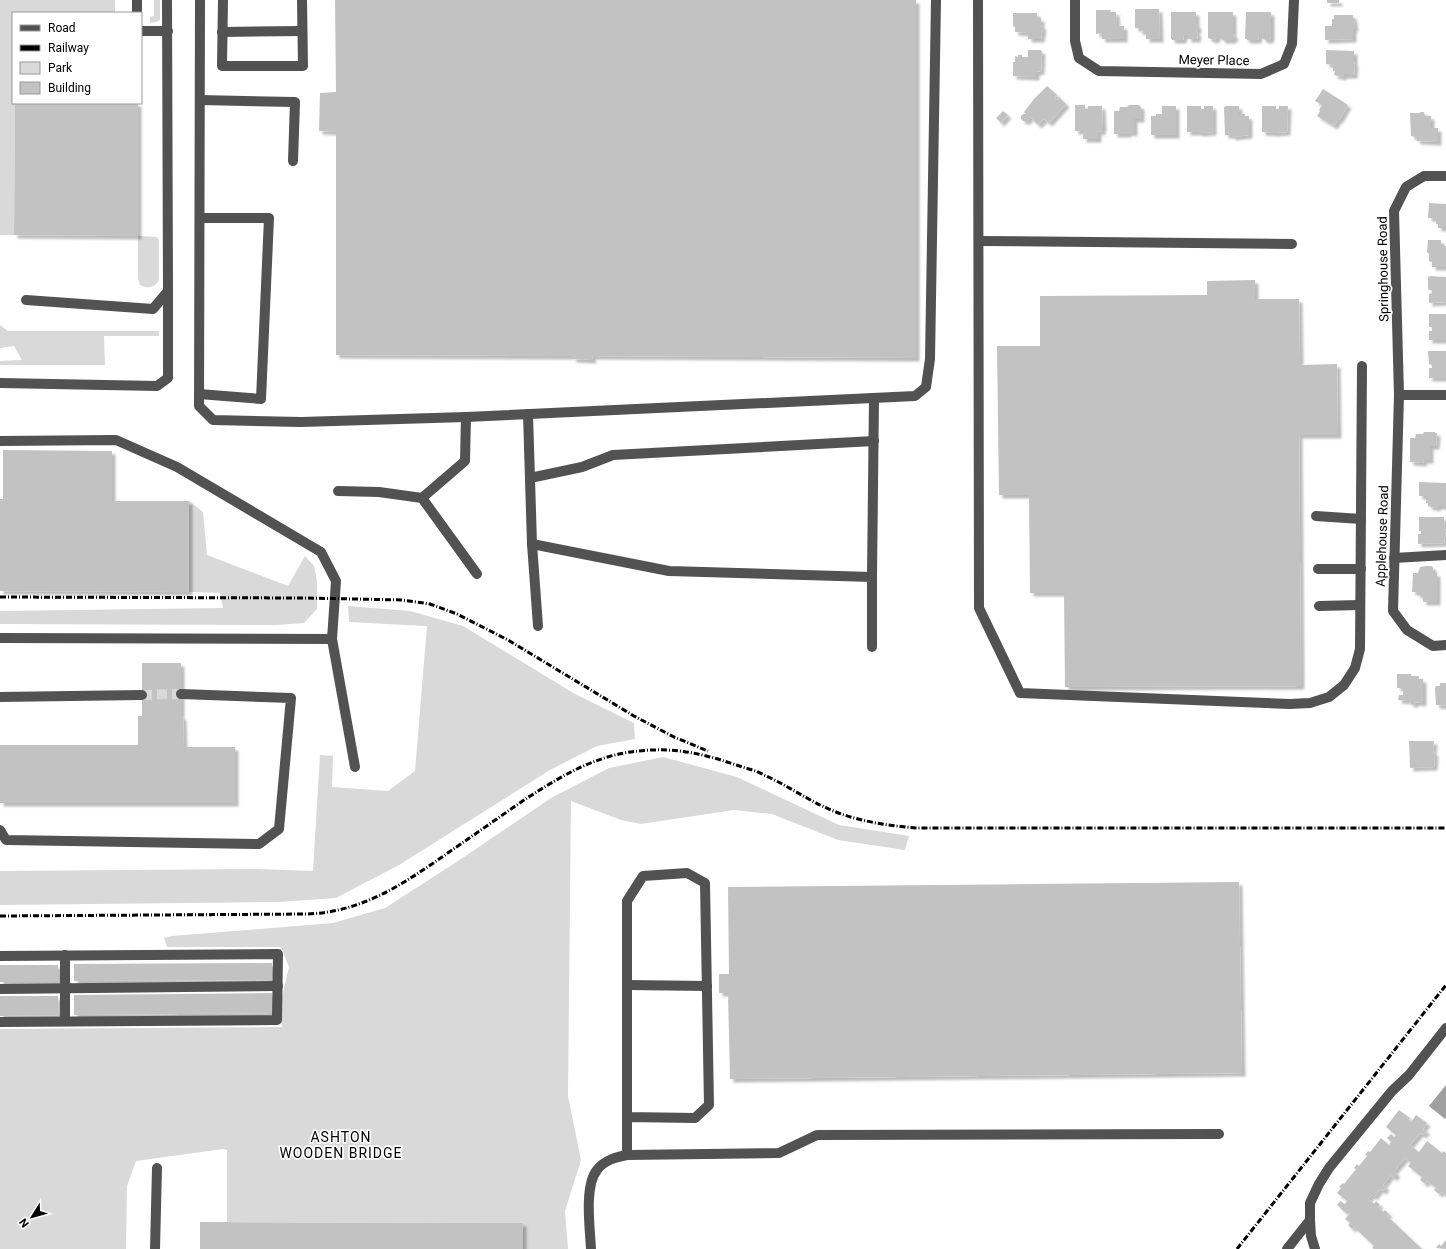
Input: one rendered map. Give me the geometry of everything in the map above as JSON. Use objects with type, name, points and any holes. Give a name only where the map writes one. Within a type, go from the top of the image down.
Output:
[{"type":"street","points":[[136,12],[137,0]]},
{"type":"street","points":[[0,383],[157,386],[168,378],[167,0]]},
{"type":"street","points":[[200,0],[199,406],[213,420],[301,422],[466,417],[915,396],[926,386],[930,359],[936,0]]},
{"type":"street","points":[[222,0],[222,66],[303,66],[302,0]]},
{"type":"street","points":[[978,0],[979,608],[1020,693],[1290,704],[1310,703],[1329,697],[1344,685],[1355,668],[1360,649],[1362,366]]},
{"type":"street","name":"Meyer Place","points":[[1075,0],[1075,41],[1079,58],[1099,71],[1261,74],[1284,64],[1292,44],[1294,0]]},
{"type":"street","points":[[222,32],[302,30]]},
{"type":"street","points":[[142,31],[168,31]]},
{"type":"street","points":[[200,100],[295,102],[293,161]]},
{"type":"street","name":"Springhouse Road","points":[[1399,395],[1394,210],[1406,188],[1424,176],[1446,176]]},
{"type":"street","points":[[199,394],[261,399],[269,218],[200,218]]},
{"type":"street","points":[[979,241],[1292,244]]},
{"type":"street","points":[[26,300],[153,309],[168,291]]},
{"type":"street","points":[[1399,395],[1446,395]]},
{"type":"street","name":"Applehouse Road","points":[[1399,395],[1393,611],[1407,630],[1433,646],[1446,645]]},
{"type":"street","points":[[872,647],[874,398]]},
{"type":"street","points":[[528,414],[532,544],[538,626]]},
{"type":"street","points":[[422,498],[465,460],[466,417]]},
{"type":"street","points":[[0,441],[116,440],[177,467],[321,552],[336,581],[332,639],[355,766]]},
{"type":"street","points":[[530,478],[582,467],[613,455],[874,440]]},
{"type":"street","points":[[338,491],[379,492],[422,498],[477,574]]},
{"type":"street","points":[[1316,516],[1361,519]]},
{"type":"street","points":[[532,544],[669,571],[872,577]]},
{"type":"street","points":[[1394,558],[1446,555]]},
{"type":"street","points":[[1318,569],[1361,569]]},
{"type":"street","points":[[1319,606],[1360,605]]},
{"type":"street","points":[[0,638],[332,639]]},
{"type":"street","points":[[0,830],[6,840],[259,844],[279,829],[291,698],[181,694]]},
{"type":"street","points":[[0,697],[142,695]]},
{"type":"street","points":[[627,1117],[695,1118],[709,1105],[705,883],[687,873],[643,876],[627,901],[627,985],[627,1117],[627,1155]]},
{"type":"street","points":[[0,956],[278,954],[277,1020],[0,1022]]},
{"type":"street","points":[[65,955],[65,1021]]},
{"type":"street","points":[[627,985],[707,986]]},
{"type":"street","points":[[0,989],[278,986]]},
{"type":"street","points":[[1316,1249],[1311,1236],[1310,1203],[1319,1184],[1329,1168],[1392,1091],[1409,1075],[1446,1028]]},
{"type":"street","points":[[591,1249],[589,1192],[592,1179],[597,1169],[604,1164],[615,1158],[627,1155],[779,1153],[817,1135],[1219,1134]]},
{"type":"street","points":[[155,1249],[157,1168]]},
{"type":"street","points":[[1287,1249],[1310,1220]]},
{"type":"green space","points":[[0,0],[115,0],[115,12],[12,12],[12,104],[15,104],[14,235],[0,235]]},
{"type":"green space","points":[[154,0],[160,0],[160,20],[150,23],[150,17],[154,16]]},
{"type":"green space","points":[[138,236],[157,237],[159,240],[159,280],[151,287],[140,285],[138,279]]},
{"type":"green space","points":[[0,325],[8,331],[159,331],[159,336],[104,336],[105,365],[0,365],[0,361],[22,360],[14,346],[0,348]]},
{"type":"green space","points":[[189,501],[203,512],[207,555],[288,586],[305,556],[314,566],[317,581],[317,609],[304,623],[277,625],[0,624],[0,611],[223,608],[220,593],[189,592]]},
{"type":"green space","points":[[348,606],[410,611],[463,626],[575,694],[634,723],[635,739],[597,746],[550,770],[399,865],[336,898],[279,902],[0,905],[0,871],[258,869],[313,871],[320,755],[333,756],[332,787],[388,791],[415,771],[427,626],[349,622]]},
{"type":"green space","points":[[663,757],[737,777],[839,825],[909,836],[905,850],[838,840],[772,814],[734,810],[641,824],[621,820],[571,801],[568,1096],[581,1160],[565,1211],[568,1249],[523,1249],[523,1223],[227,1222],[227,1150],[223,1149],[136,1161],[127,1186],[126,1249],[0,1249],[0,1029],[282,1027],[280,1005],[289,967],[281,947],[167,947],[164,938],[172,936],[333,923],[385,908],[551,798],[609,768]]},
{"type":"shaded area","points":[[1446,1085],[1446,1117],[1445,1119],[1429,1106]]},
{"type":"building","points":[[335,0],[916,0],[916,358],[592,356],[593,360],[573,359],[573,356],[336,355],[336,132],[319,131],[320,93],[336,92]]},
{"type":"building","points":[[1327,0],[1339,0],[1339,3],[1327,3]]},
{"type":"building","points":[[1135,9],[1159,9],[1160,39],[1146,39],[1146,32],[1139,31],[1139,28],[1135,28]]},
{"type":"building","points":[[1096,10],[1111,10],[1110,12],[1116,12],[1117,26],[1124,26],[1124,39],[1102,39],[1101,33],[1096,34]]},
{"type":"building","points":[[1171,12],[1196,12],[1196,24],[1198,26],[1196,31],[1198,34],[1197,39],[1188,39],[1188,35],[1184,35],[1183,40],[1171,39]]},
{"type":"building","points":[[1208,12],[1233,12],[1233,34],[1235,38],[1233,38],[1233,40],[1222,40],[1220,35],[1217,35],[1217,38],[1214,40],[1208,38]]},
{"type":"building","points":[[1246,12],[1271,12],[1271,38],[1269,40],[1262,38],[1262,35],[1259,35],[1258,40],[1245,39]]},
{"type":"building","points":[[1013,13],[1037,13],[1037,18],[1041,18],[1041,25],[1043,27],[1041,39],[1028,39],[1028,33],[1015,32],[1015,27],[1013,26]]},
{"type":"building","points":[[1334,15],[1353,15],[1355,27],[1353,29],[1353,39],[1325,40],[1325,26],[1332,26],[1332,19],[1334,19]]},
{"type":"building","points":[[1028,50],[1041,50],[1041,71],[1036,72],[1036,77],[1013,76],[1013,62],[1015,62],[1015,56],[1018,57],[1018,55],[1022,55],[1022,57],[1028,57]]},
{"type":"building","points":[[1326,50],[1354,51],[1354,75],[1344,75],[1342,77],[1334,75],[1335,71],[1333,71],[1333,65],[1326,64]]},
{"type":"building","points":[[1047,86],[1057,95],[1055,98],[1057,100],[1059,97],[1066,104],[1049,123],[1044,119],[1038,125],[1029,116],[1027,121],[1023,121],[1021,116],[1026,114],[1024,112]]},
{"type":"building","points":[[1323,89],[1348,105],[1334,126],[1317,116],[1322,105],[1315,101]]},
{"type":"building","points":[[15,104],[138,104],[138,236],[14,235]]},
{"type":"building","points":[[1075,105],[1085,105],[1085,109],[1088,109],[1088,106],[1102,106],[1103,128],[1102,132],[1098,131],[1098,139],[1083,139],[1083,131],[1075,131]]},
{"type":"building","points":[[1129,105],[1139,105],[1141,107],[1141,119],[1134,119],[1134,133],[1128,132],[1128,134],[1114,134],[1114,111],[1119,111],[1120,107],[1127,107]]},
{"type":"building","points":[[1162,106],[1176,106],[1176,135],[1151,135],[1151,116],[1162,114]]},
{"type":"building","points":[[1187,106],[1201,106],[1201,109],[1204,109],[1204,106],[1213,106],[1213,132],[1187,132]]},
{"type":"building","points":[[1239,106],[1239,114],[1249,116],[1249,135],[1232,137],[1232,135],[1225,135],[1224,107]]},
{"type":"building","points":[[1262,106],[1276,106],[1276,109],[1279,109],[1279,106],[1288,106],[1287,132],[1262,132]]},
{"type":"building","points":[[1003,111],[1008,115],[1001,123],[996,118]]},
{"type":"building","points":[[1424,112],[1425,116],[1431,116],[1431,128],[1438,128],[1438,142],[1417,141],[1416,137],[1411,136],[1410,113]]},
{"type":"building","points":[[1429,203],[1446,204],[1446,228],[1438,228],[1436,218],[1428,218]]},
{"type":"building","points":[[1428,240],[1441,240],[1441,246],[1446,246],[1446,267],[1432,267],[1432,262],[1429,261],[1429,254],[1427,252]]},
{"type":"building","points":[[1429,276],[1446,277],[1446,302],[1429,303],[1429,294],[1432,293],[1432,290],[1429,290],[1428,288]]},
{"type":"building","points":[[1255,280],[1255,299],[1299,299],[1300,365],[1337,364],[1338,435],[1299,435],[1301,686],[1065,687],[1064,593],[1030,593],[1029,495],[999,495],[997,346],[1040,346],[1040,296],[1207,295],[1207,281]]},
{"type":"building","points":[[1429,314],[1446,314],[1446,340],[1429,340],[1429,331],[1432,331],[1432,327],[1429,327]]},
{"type":"building","points":[[1428,351],[1446,351],[1446,378],[1429,378],[1429,368],[1432,368],[1432,365],[1429,364]]},
{"type":"building","points":[[1424,432],[1437,433],[1436,446],[1430,446],[1430,460],[1424,460],[1423,463],[1410,462],[1410,438],[1415,438],[1416,434],[1423,434]]},
{"type":"building","points":[[3,450],[112,451],[112,501],[189,501],[189,592],[0,591],[0,499],[3,499]]},
{"type":"building","points":[[1419,482],[1446,483],[1446,506],[1438,506],[1436,508],[1428,506],[1428,503],[1426,503],[1426,496],[1419,496]]},
{"type":"building","points":[[1419,517],[1444,517],[1446,530],[1444,543],[1418,544],[1418,534],[1421,534],[1421,531],[1419,531]]},
{"type":"building","points":[[1432,566],[1433,573],[1437,573],[1437,602],[1423,602],[1423,595],[1417,595],[1417,592],[1412,592],[1413,573],[1418,573],[1420,567]]},
{"type":"building","points":[[142,663],[181,663],[181,716],[183,717],[184,747],[235,747],[235,803],[0,803],[0,745],[138,745],[138,716],[142,716]]},
{"type":"building","points":[[1397,674],[1411,674],[1411,676],[1419,676],[1419,679],[1423,679],[1423,703],[1416,702],[1411,704],[1409,701],[1398,700],[1399,695],[1403,695],[1403,688],[1397,688]]},
{"type":"building","points":[[1440,683],[1446,683],[1446,706],[1436,705],[1435,689],[1436,686],[1440,686]]},
{"type":"building","points":[[1409,741],[1434,741],[1434,767],[1410,768]]},
{"type":"building","points":[[1239,882],[1242,1073],[730,1079],[728,993],[719,993],[719,974],[729,974],[728,887]]},
{"type":"building","points":[[272,963],[272,980],[74,981],[74,964]]},
{"type":"building","points":[[0,965],[58,965],[58,982],[0,982]]},
{"type":"building","points":[[272,993],[272,1013],[74,1015],[74,995]]},
{"type":"building","points":[[0,996],[58,996],[59,1015],[0,1016]]},
{"type":"building","points":[[1399,1110],[1410,1118],[1408,1121],[1411,1122],[1416,1115],[1427,1123],[1423,1129],[1427,1131],[1423,1135],[1420,1133],[1410,1145],[1419,1152],[1427,1141],[1442,1153],[1443,1151],[1446,1153],[1446,1196],[1441,1192],[1439,1194],[1434,1190],[1436,1188],[1427,1181],[1425,1184],[1420,1180],[1422,1177],[1408,1166],[1411,1163],[1405,1158],[1394,1171],[1397,1174],[1393,1178],[1391,1175],[1383,1185],[1386,1187],[1383,1191],[1380,1189],[1374,1197],[1372,1195],[1368,1198],[1374,1204],[1376,1201],[1380,1205],[1378,1207],[1383,1212],[1385,1210],[1389,1214],[1387,1216],[1422,1249],[1374,1249],[1372,1248],[1374,1246],[1354,1227],[1352,1229],[1348,1225],[1350,1223],[1345,1219],[1350,1213],[1347,1210],[1345,1212],[1337,1205],[1340,1201],[1345,1204],[1347,1201],[1337,1193],[1341,1188],[1339,1187],[1343,1183],[1344,1184],[1356,1169],[1354,1168],[1357,1164],[1359,1166],[1367,1156],[1365,1155],[1368,1151],[1370,1152],[1381,1138],[1389,1145],[1391,1142],[1387,1138],[1391,1134],[1394,1137],[1396,1135],[1386,1127]]},
{"type":"building","points":[[200,1222],[523,1223],[523,1249],[200,1249]]},
{"type":"building","points":[[1446,1240],[1446,1249],[1436,1248],[1439,1244],[1441,1246]]},
{"type":"tunnel","points":[[142,695],[181,694]]},
{"type":"railway","points":[[0,597],[307,598],[402,600],[430,604],[457,614],[508,640],[634,716],[674,737],[708,751]]},
{"type":"railway","points":[[0,916],[307,914],[328,912],[349,907],[368,901],[421,872],[524,800],[572,772],[597,760],[610,756],[653,750],[694,753],[754,770],[817,804],[836,812],[866,821],[887,825],[918,828],[1446,828]]},
{"type":"railway","points":[[1237,1249],[1446,985]]},
{"type":"district","name":"ASHTON WOODEN BRIDGE","points":[[341,1146]]}]
